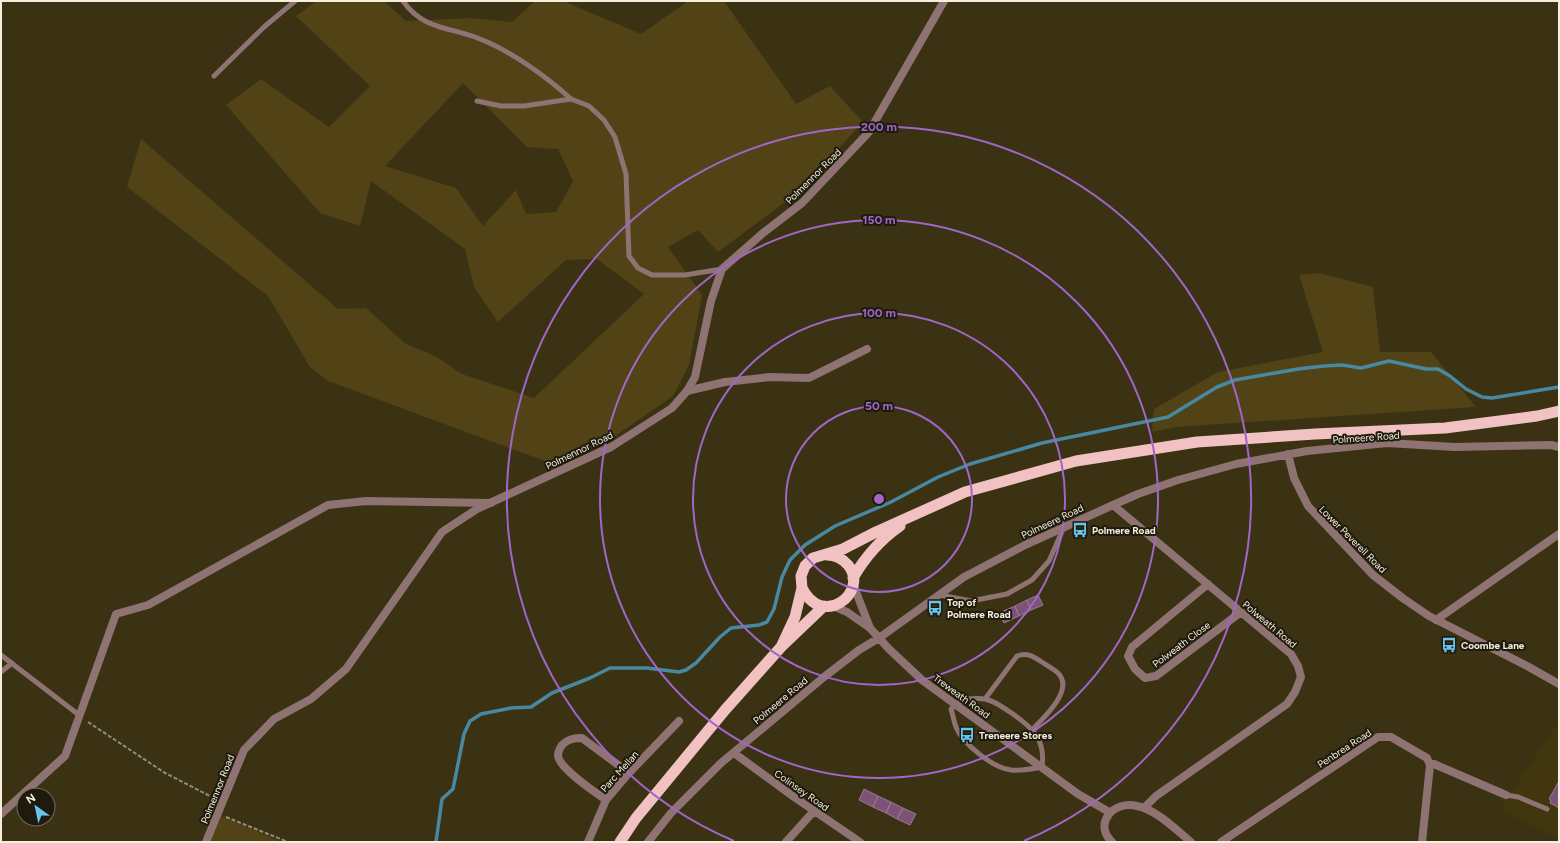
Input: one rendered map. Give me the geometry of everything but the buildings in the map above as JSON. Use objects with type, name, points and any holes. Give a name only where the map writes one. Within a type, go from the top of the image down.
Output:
[{"type":"highway","points":[[781,647],[795,617],[802,588],[801,576],[805,566],[813,558],[843,549],[925,509],[965,492],[1076,461],[1197,442],[1315,434],[1445,428],[1537,416],[1559,411]]},
{"type":"highway","points":[[802,588],[806,597],[814,603],[828,606],[840,603],[851,592],[853,581],[861,564],[874,548],[890,534],[925,509]]},
{"type":"highway","points":[[824,554],[834,555],[844,560],[850,568],[853,581]]},
{"type":"highway","points":[[620,842],[636,818],[720,716],[781,647],[828,606]]},
{"type":"street","name":"Polmennor Road","points":[[206,842],[244,750],[274,719],[311,699],[346,669],[442,532],[477,509],[611,447],[672,408],[687,391],[695,377],[711,301],[722,269],[763,233],[802,203],[869,132],[944,1]]},
{"type":"street","points":[[687,391],[725,382],[770,377],[809,378],[867,349]]},
{"type":"street","name":"Polmeere Road","points":[[648,842],[671,814],[721,763],[824,677],[859,650],[879,638],[964,578],[1064,526],[1138,494],[1178,480],[1236,464],[1288,454],[1388,443],[1455,447],[1551,445],[1559,447]]},
{"type":"street","name":"Lower Peverell Road","points":[[1288,454],[1294,478],[1308,506],[1373,575],[1404,599],[1436,620],[1559,684]]},
{"type":"street","points":[[1,814],[65,756],[116,614],[148,605],[328,505],[366,501],[492,503]]},
{"type":"street","name":"Polweath Road","points":[[1113,505],[1292,654],[1298,666],[1301,677],[1295,692],[1287,704],[1156,796],[1144,808]]},
{"type":"street","points":[[1436,620],[1559,534]]},
{"type":"street","name":"Treweath Road","points":[[853,581],[870,628]]},
{"type":"street","name":"Polweath Close","points":[[1208,584],[1132,647],[1128,656],[1135,669],[1144,678],[1156,676],[1241,612]]},
{"type":"street","name":"Treweath Road","points":[[828,606],[847,612],[870,628],[922,680],[1078,794],[1109,812]]},
{"type":"street","name":"Parc Mellan","points":[[588,842],[606,800],[628,774],[679,722]]},
{"type":"street","name":"Penbrea Road","points":[[1221,842],[1378,737],[1391,737],[1426,758],[1430,765],[1434,764],[1506,795]]},
{"type":"street","points":[[606,800],[564,766],[558,757],[559,748],[566,741],[573,738],[582,738],[628,774]]},
{"type":"street","name":"Colinsey Road","points":[[734,753],[814,811],[860,842]]},
{"type":"street","points":[[1422,842],[1430,765]]},
{"type":"street","points":[[1107,840],[1105,828],[1106,818],[1109,812],[1115,808],[1135,805],[1144,808],[1159,817],[1191,842]]},
{"type":"street","points":[[786,842],[814,811]]},
{"type":"lane","points":[[214,76],[264,27],[295,1]]},
{"type":"lane","points":[[403,1],[410,11],[425,21],[480,39],[508,53],[554,83],[571,100]]},
{"type":"lane","points":[[477,101],[501,106],[524,106],[571,100],[589,106],[604,120],[615,136],[626,174],[629,256],[638,268],[652,275],[685,275],[722,269]]},
{"type":"lane","points":[[940,595],[971,601],[1007,594],[1032,580],[1049,561],[1064,526]]},
{"type":"lane","points":[[985,699],[1017,656],[1025,653],[1033,656],[1058,673],[1062,680],[1062,686],[1057,702],[1032,730]]},
{"type":"lane","points":[[1,655],[79,715]]},
{"type":"lane","points":[[1,672],[12,663]]},
{"type":"lane","points":[[964,699],[985,699],[996,703],[1026,723],[1037,736],[1042,746],[1042,767],[1032,770],[1010,770],[992,763],[966,742],[956,728],[951,709],[956,705],[964,699]]},
{"type":"lane","points":[[1506,795],[1518,797],[1546,809]]},
{"type":"path","points":[[79,715],[165,773],[215,799]]},
{"type":"path","points":[[218,814],[288,842]]},
{"type":"shaded area","points":[[316,1],[384,1],[406,21],[471,18],[512,22],[535,1],[563,1],[641,34],[688,1],[724,1],[796,104],[830,86],[863,122],[801,190],[718,252],[698,230],[668,247],[702,295],[689,365],[673,396],[608,441],[550,463],[328,381],[310,367],[268,296],[127,187],[141,139],[338,309],[366,308],[406,344],[435,356],[462,374],[534,398],[644,294],[597,259],[566,260],[498,322],[474,287],[465,249],[371,181],[360,226],[320,213],[226,105],[261,79],[329,127],[370,86],[296,16]],"holes":[[[463,83],[527,147],[558,149],[573,181],[556,212],[526,214],[516,190],[483,226],[456,188],[385,166]]]},
{"type":"shaded area","points":[[1319,273],[1373,287],[1380,352],[1431,352],[1476,407],[1176,427],[1152,432],[1154,409],[1218,372],[1323,352],[1299,275]]},
{"type":"shaded area","points":[[1559,721],[1559,839],[1501,810],[1504,800],[1515,787]]},
{"type":"shaded area","points":[[221,816],[282,842],[210,842]]},
{"type":"waterway","points":[[436,842],[442,799],[453,789],[464,734],[470,721],[481,714],[511,708],[531,707],[552,693],[590,678],[610,668],[647,668],[679,672],[686,670],[696,663],[720,637],[731,628],[759,625],[767,622],[774,609],[782,577],[790,560],[805,545],[835,526],[891,502],[938,477],[970,464],[1042,443],[1168,417],[1217,387],[1235,380],[1298,369],[1342,365],[1361,368],[1389,361],[1426,369],[1438,369],[1450,376],[1466,389],[1482,397],[1492,398],[1559,387]]},
{"type":"place","name":"Polmere Road","points":[[1080,530]]},
{"type":"place","name":"Top of Polmere Road","points":[[935,608]]},
{"type":"place","name":"Coombe Lane","points":[[1449,645]]},
{"type":"place","name":"Treneere Stores","points":[[967,735]]}]
